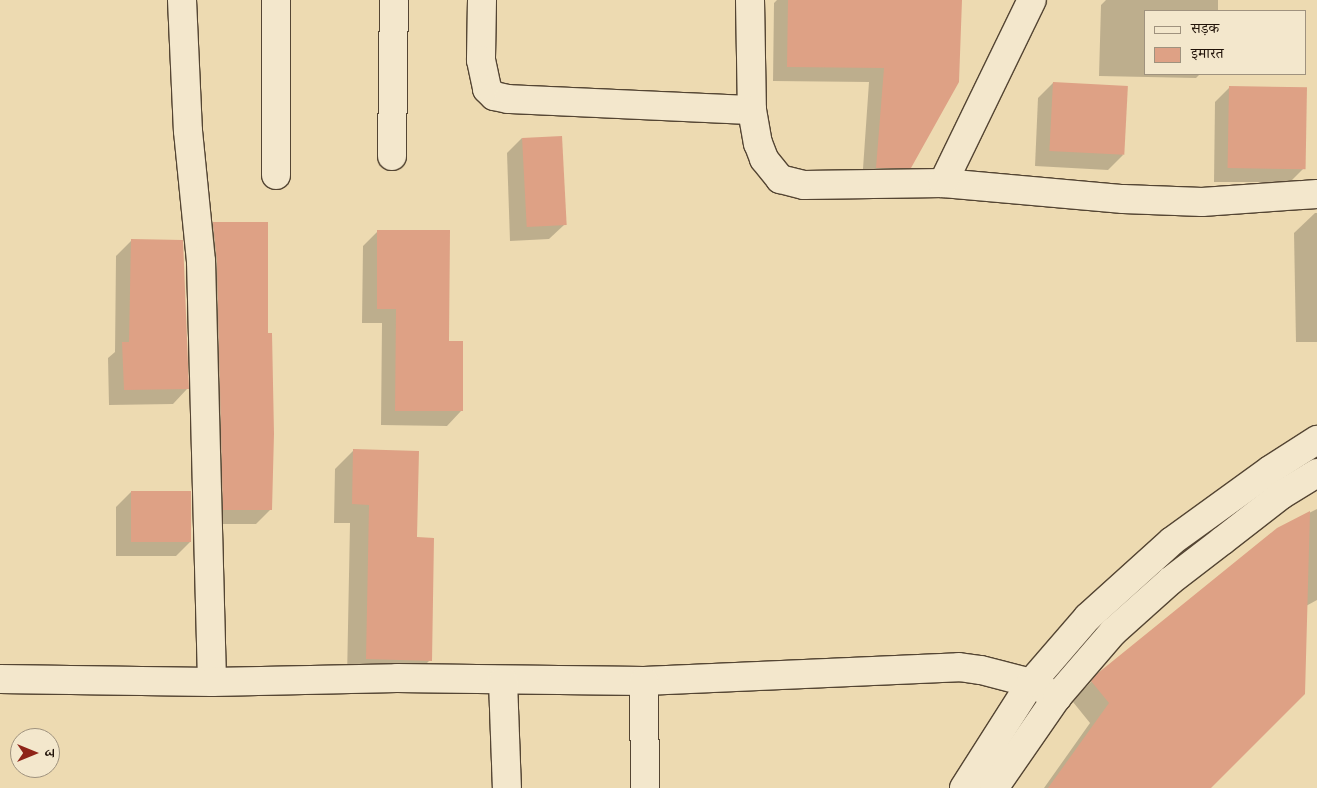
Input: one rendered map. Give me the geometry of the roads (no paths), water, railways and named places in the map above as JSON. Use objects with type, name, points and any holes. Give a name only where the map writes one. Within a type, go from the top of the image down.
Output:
[{"type":"street","points":[[182,0],[188,131],[201,260],[212,682]]},
{"type":"street","points":[[276,0],[276,175]]},
{"type":"street","points":[[392,156],[394,0]]},
{"type":"street","points":[[482,0],[481,60],[487,89],[494,96],[508,99],[752,110]]},
{"type":"street","points":[[750,0],[752,110],[758,143],[764,159],[780,179],[804,185],[943,183],[1123,199],[1202,202],[1317,194]]},
{"type":"street","points":[[943,183],[1032,0]]},
{"type":"street","points":[[964,788],[1031,683],[1088,617],[1172,541],[1270,470],[1317,440]]},
{"type":"street","points":[[994,788],[1057,697],[1114,632],[1170,581],[1281,495],[1317,473]]},
{"type":"street","points":[[0,679],[212,682],[397,678],[503,681],[644,681],[959,667],[981,670],[1031,683],[1057,697]]},
{"type":"street","points":[[503,681],[507,788]]},
{"type":"street","points":[[644,681],[645,788]]}]
